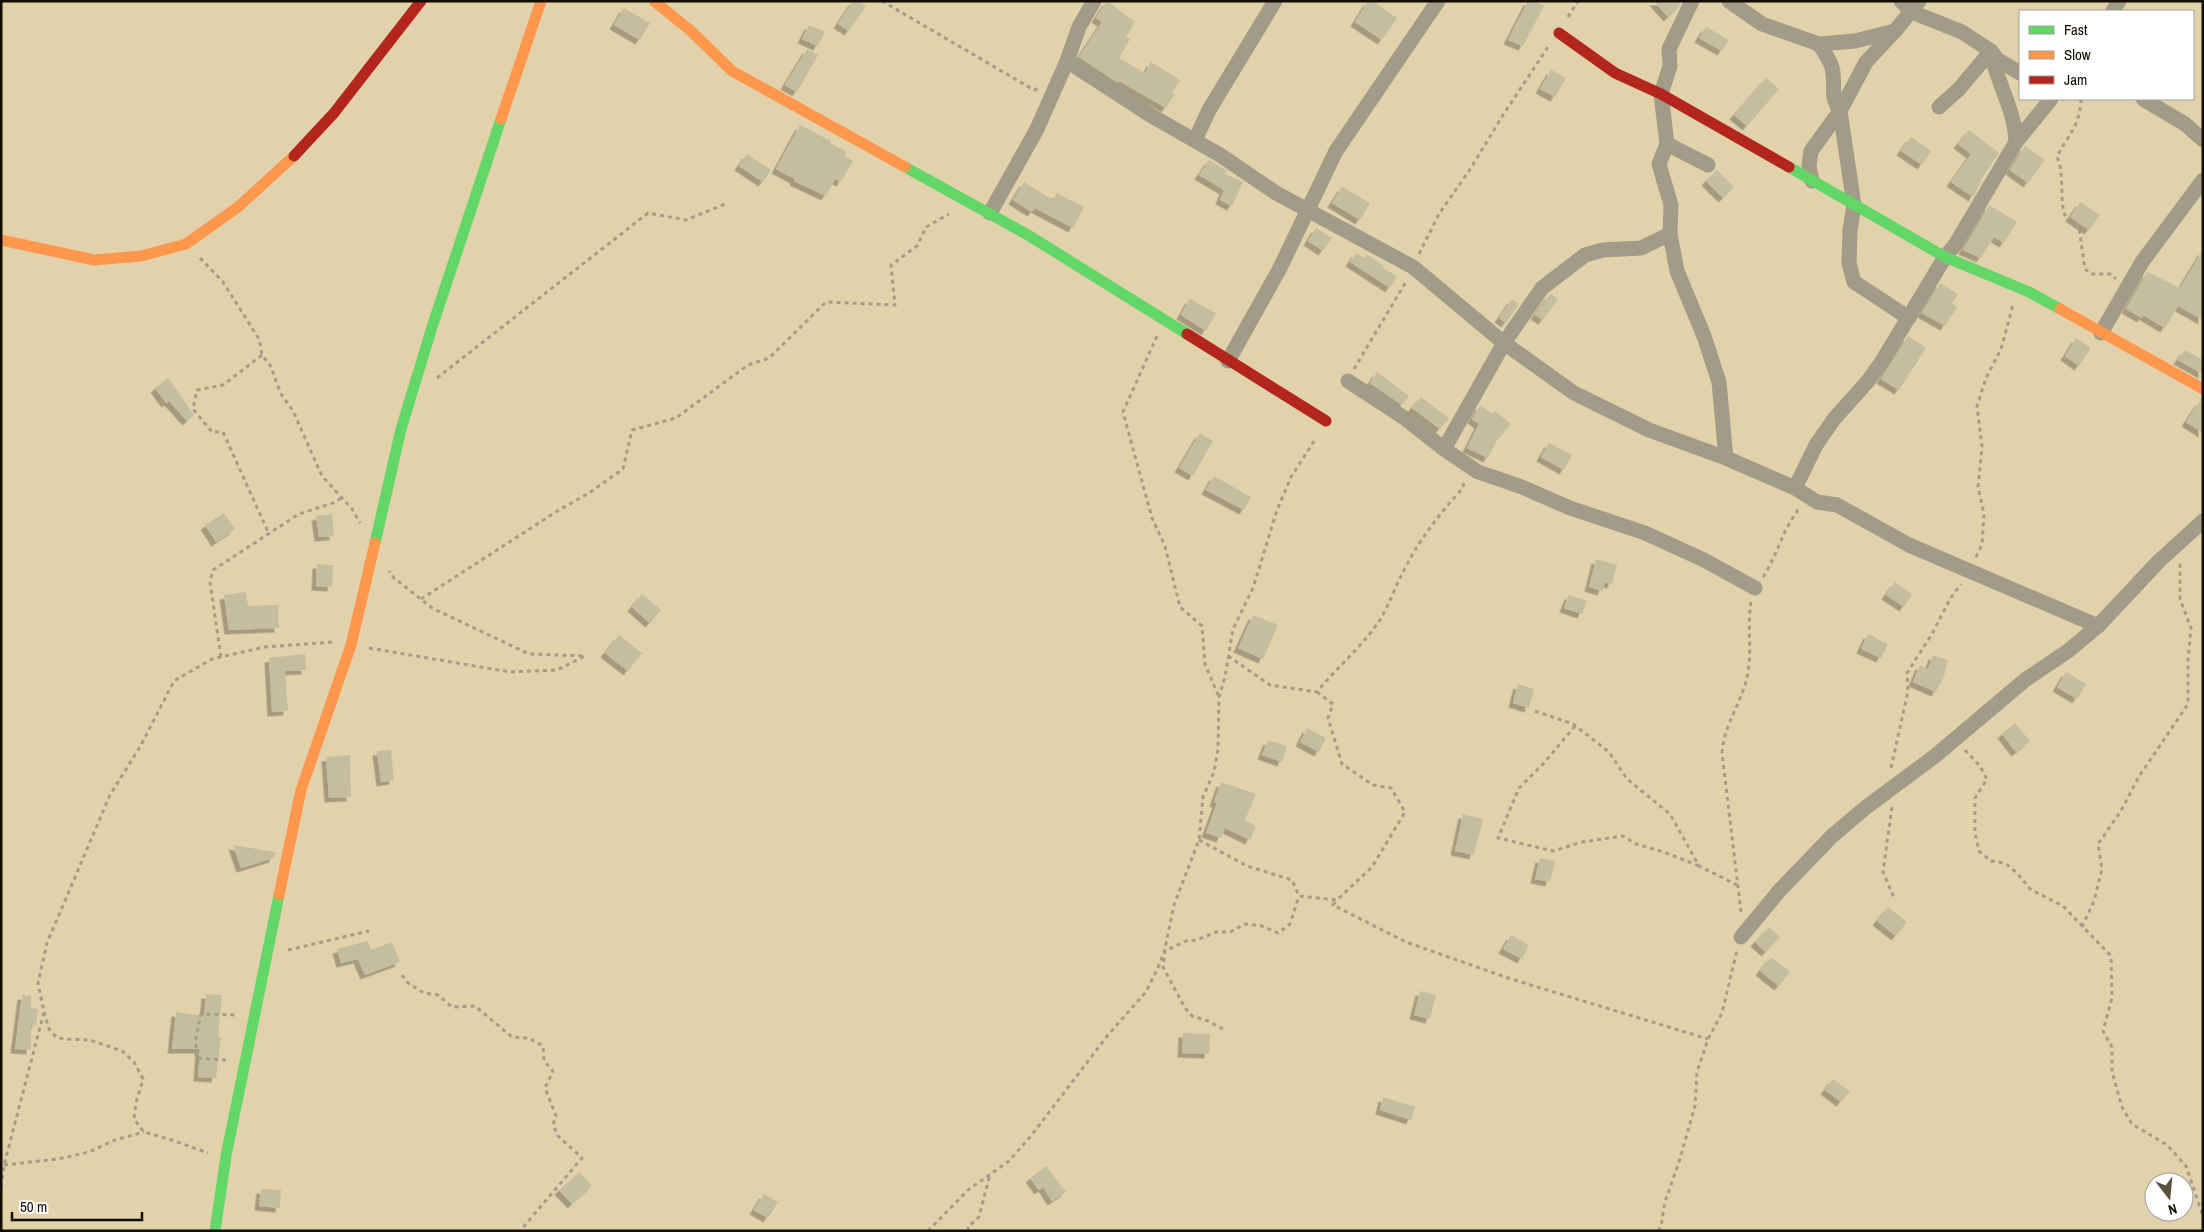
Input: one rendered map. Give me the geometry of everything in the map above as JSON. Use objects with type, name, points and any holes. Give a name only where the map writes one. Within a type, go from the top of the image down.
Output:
[{"type":"street","points":[[1,240],[94,260],[141,256],[186,244],[238,207],[282,169],[334,113],[422,1]]},
{"type":"street","points":[[214,1231],[226,1156],[301,790],[351,645],[403,422],[541,1]]},
{"type":"street","points":[[654,1],[691,31],[732,71],[990,213],[1326,421]]},
{"type":"street","points":[[990,213],[1037,129],[1068,61],[1079,27],[1094,1]]},
{"type":"street","points":[[1195,140],[1209,110],[1274,1]]},
{"type":"street","points":[[1228,361],[1280,268],[1336,151],[1438,1]]},
{"type":"street","points":[[1692,1],[1669,49],[1670,66],[1661,94],[1667,144],[1660,164],[1671,205],[1670,234],[1677,271],[1704,336],[1719,382],[1726,458]]},
{"type":"street","points":[[1729,1],[1758,28],[1819,44],[1855,41],[1896,31]]},
{"type":"street","points":[[1812,181],[1809,166],[1811,152],[1840,111],[1851,87],[1866,62],[1896,31],[1911,5],[1962,32],[1991,51],[1998,60],[2019,72]]},
{"type":"street","points":[[1558,33],[1615,73],[1661,94],[1946,257],[2029,292],[2203,389]]},
{"type":"street","points":[[1819,44],[1834,71],[1832,92],[1834,102],[1840,111],[1854,205],[1850,230],[1849,263],[1854,282],[1909,318]]},
{"type":"street","points":[[1939,107],[1959,89],[1991,51]]},
{"type":"street","points":[[1991,51],[1994,65],[2016,126],[2016,142]]},
{"type":"street","points":[[1068,61],[1150,115],[1195,140],[1276,193],[1413,267],[1504,343],[1574,393],[1650,430],[1726,458],[1796,488],[1817,502],[1837,504],[1909,544],[2098,626]]},
{"type":"street","points":[[1796,488],[1816,445],[1848,402],[1868,380],[1955,245],[2016,142],[2050,100]]},
{"type":"street","points":[[2145,100],[2185,124],[2203,140]]},
{"type":"street","points":[[1667,144],[1708,165]]},
{"type":"street","points":[[2101,333],[2142,262],[2203,180]]},
{"type":"street","points":[[1444,449],[1504,343],[1542,288],[1584,255],[1603,250],[1641,248],[1670,234]]},
{"type":"street","points":[[1348,381],[1406,418],[1444,449],[1478,472],[1570,508],[1644,534],[1704,560],[1755,588]]},
{"type":"street","points":[[1741,937],[1780,890],[1831,837],[1956,738],[2025,680],[2068,651],[2098,626],[2159,562],[2203,521]]},
{"type":"path","points":[[882,1],[1034,90],[1058,82]]},
{"type":"path","points":[[1348,381],[1413,267],[1439,214],[1469,171],[1503,115],[1578,1]]},
{"type":"path","points":[[2082,100],[2080,113],[2073,132],[2057,157],[2062,166],[2064,214],[2068,222],[2079,228],[2085,269],[2091,274],[2110,274],[2127,288]]},
{"type":"path","points":[[421,599],[559,510],[589,493],[623,469],[632,430],[676,418],[748,365],[769,358],[826,302],[894,305],[891,265],[917,246],[926,227],[968,202]]},
{"type":"path","points":[[433,382],[648,213],[686,220],[725,204]]},
{"type":"path","points":[[186,244],[223,282],[259,339],[262,355],[270,365],[281,394],[293,411],[322,476],[352,509],[361,525]]},
{"type":"path","points":[[1895,900],[1883,872],[1892,808],[1890,790],[1894,753],[1908,691],[1907,673],[1932,634],[1950,599],[1970,572],[1982,545],[1984,514],[1978,487],[1982,448],[1977,406],[1986,378],[2001,349],[2014,303],[2029,292]]},
{"type":"path","points":[[1164,321],[1123,412],[1152,518],[1165,546],[1180,607],[1202,626],[1205,664],[1219,697]]},
{"type":"path","points":[[262,355],[223,384],[197,390],[193,409],[212,432],[224,432],[269,534]]},
{"type":"path","points":[[1223,1029],[1208,1021],[1192,1016],[1185,1008],[1163,967],[1164,952],[1174,905],[1199,840],[1204,797],[1214,772],[1218,749],[1219,697],[1225,677],[1233,629],[1253,588],[1277,510],[1291,477],[1326,421]]},
{"type":"path","points":[[1317,692],[1329,677],[1357,651],[1380,619],[1404,570],[1428,528],[1463,488],[1466,463]]},
{"type":"path","points":[[1662,1231],[1664,1202],[1680,1162],[1694,1106],[1697,1072],[1708,1039],[1722,1012],[1728,982],[1741,937],[1741,912],[1722,753],[1723,738],[1748,673],[1749,616],[1755,588],[1780,547],[1789,522],[1797,512],[1796,488]]},
{"type":"path","points":[[221,657],[210,582],[213,570],[299,514],[336,502],[341,498]]},
{"type":"path","points":[[2082,927],[2094,901],[2102,869],[2098,844],[2121,811],[2138,778],[2188,704],[2188,660],[2191,628],[2180,599],[2181,541]]},
{"type":"path","points":[[144,1132],[134,1119],[136,1103],[144,1079],[134,1062],[122,1051],[90,1040],[56,1037],[49,1029],[38,983],[47,942],[110,795],[140,747],[174,681],[212,658],[265,647],[329,641],[510,672],[557,670],[585,656],[529,654],[432,608],[394,578],[373,548]]},
{"type":"path","points":[[1228,656],[1270,684],[1317,692],[1333,704],[1328,718],[1342,764],[1373,785],[1392,788],[1405,812],[1372,867],[1333,905],[1406,942],[1508,978],[1708,1039]]},
{"type":"path","points":[[1535,711],[1575,726],[1609,752],[1627,778],[1670,814],[1699,866]]},
{"type":"path","points":[[1575,726],[1544,763],[1519,788],[1498,838],[1553,851],[1582,842],[1623,836],[1636,844],[1664,852],[1699,866],[1738,885]]},
{"type":"path","points":[[1956,738],[1987,779],[1975,798],[1975,833],[1979,851],[1992,861],[2005,863],[2030,889],[2063,906],[2111,956],[2112,998],[2103,1032],[2112,1047],[2112,1072],[2122,1107],[2132,1124],[2167,1145],[2186,1166],[2203,1216]]},
{"type":"path","points":[[928,1231],[968,1190],[1009,1161],[1031,1136],[1088,1064],[1108,1035],[1146,992],[1164,952],[1186,941],[1197,940],[1216,932],[1230,932],[1245,924],[1262,926],[1278,933],[1290,924],[1299,896],[1292,880],[1248,866],[1199,840]]},
{"type":"path","points":[[1299,896],[1337,900]]},
{"type":"path","points":[[268,951],[295,950],[369,931]]},
{"type":"path","points":[[402,975],[408,984],[424,993],[438,995],[452,1007],[475,1006],[512,1037],[530,1038],[543,1046],[544,1061],[553,1071],[545,1088],[556,1116],[553,1125],[558,1136],[582,1158],[520,1231]]},
{"type":"path","points":[[243,1071],[233,1068],[228,1060],[196,1058],[196,1038],[201,1014],[241,1015],[256,1009]]},
{"type":"path","points":[[1,1187],[4,1165],[44,1012]]},
{"type":"path","points":[[4,1165],[58,1159],[89,1152],[115,1140],[144,1132],[172,1140],[201,1152],[226,1156]]},
{"type":"path","points":[[968,1231],[968,1227],[979,1217],[990,1174]]},
{"type":"path","points":[[1658,1231],[1661,1226]]},
{"type":"building","points":[[853,1],[859,1],[866,6],[849,31],[838,24]]},
{"type":"building","points":[[1107,1],[1135,22],[1126,37],[1130,39],[1119,58],[1145,73],[1151,62],[1180,80],[1172,92],[1175,94],[1166,108],[1119,81],[1118,83],[1079,57],[1102,22],[1096,18]]},
{"type":"building","points":[[1368,1],[1372,1],[1397,18],[1382,40],[1355,22]]},
{"type":"building","points":[[1528,1],[1534,1],[1544,6],[1523,46],[1508,40]]},
{"type":"building","points":[[1654,1],[1681,1],[1679,7],[1668,17]]},
{"type":"building","points":[[624,8],[650,23],[640,40],[614,25]]},
{"type":"building","points":[[809,25],[825,32],[818,46],[802,39]]},
{"type":"building","points":[[1706,27],[1729,40],[1722,51],[1699,38]]},
{"type":"building","points":[[807,49],[818,55],[797,92],[785,85]]},
{"type":"building","points":[[1551,70],[1566,78],[1555,97],[1540,89]]},
{"type":"building","points":[[1766,78],[1779,89],[1747,126],[1734,115]]},
{"type":"building","points":[[800,125],[831,141],[830,143],[847,152],[845,156],[853,161],[841,182],[835,179],[826,196],[794,181],[795,179],[776,169]]},
{"type":"building","points":[[1969,130],[1999,153],[1980,181],[1973,197],[1951,182],[1971,154],[1958,144]]},
{"type":"building","points":[[1911,137],[1931,151],[1922,165],[1901,151]]},
{"type":"building","points":[[2025,146],[2045,160],[2028,183],[2010,170]]},
{"type":"building","points":[[747,154],[771,170],[763,182],[739,166]]},
{"type":"building","points":[[1209,160],[1227,171],[1225,174],[1243,182],[1232,206],[1220,200],[1224,190],[1199,175]]},
{"type":"building","points":[[1717,170],[1734,187],[1723,198],[1706,181]]},
{"type":"building","points":[[1024,182],[1053,200],[1057,193],[1084,207],[1073,228],[1035,208],[1032,212],[1013,200]]},
{"type":"building","points":[[1342,187],[1370,203],[1360,220],[1332,203]]},
{"type":"building","points":[[2080,202],[2100,215],[2089,230],[2070,217]]},
{"type":"building","points":[[1989,205],[2017,222],[2004,243],[1994,237],[1981,258],[1963,250]]},
{"type":"building","points":[[1316,228],[1332,238],[1323,251],[1308,241]]},
{"type":"building","points":[[2203,250],[2203,320],[2178,306],[2165,328],[2143,315],[2142,318],[2126,309],[2147,272],[2180,288]]},
{"type":"building","points":[[1356,253],[1365,258],[1367,254],[1384,266],[1383,268],[1397,276],[1390,288],[1350,262]]},
{"type":"building","points":[[1940,283],[1958,294],[1952,304],[1957,307],[1945,326],[1922,313]]},
{"type":"building","points":[[1550,294],[1558,299],[1543,320],[1535,315]]},
{"type":"building","points":[[1190,299],[1216,313],[1206,331],[1181,315]]},
{"type":"building","points":[[1512,299],[1519,304],[1506,323],[1499,318]]},
{"type":"building","points":[[1908,336],[1926,348],[1899,390],[1881,379]]},
{"type":"building","points":[[2076,338],[2091,348],[2079,366],[2065,356]]},
{"type":"building","points":[[2185,350],[2203,360],[2203,374],[2178,360]]},
{"type":"building","points":[[1377,372],[1409,396],[1402,405],[1370,383]]},
{"type":"building","points":[[168,378],[194,415],[187,421],[169,401],[166,403],[155,388]]},
{"type":"building","points":[[1421,397],[1449,418],[1440,429],[1412,408]]},
{"type":"building","points":[[2200,401],[2203,402],[2203,433],[2186,422]]},
{"type":"building","points":[[1480,405],[1493,414],[1495,411],[1511,424],[1497,440],[1488,458],[1467,448],[1479,424],[1472,419]]},
{"type":"building","points":[[1200,433],[1213,441],[1193,476],[1179,468]]},
{"type":"building","points":[[1549,443],[1572,455],[1564,470],[1541,457]]},
{"type":"building","points":[[1214,476],[1251,497],[1244,510],[1206,490]]},
{"type":"building","points":[[224,513],[235,529],[216,542],[205,525]]},
{"type":"building","points":[[332,514],[334,536],[319,537],[316,516]]},
{"type":"building","points":[[1596,559],[1617,565],[1612,584],[1605,582],[1602,591],[1589,587]]},
{"type":"building","points":[[317,564],[333,565],[332,587],[316,586]]},
{"type":"building","points":[[1895,582],[1912,594],[1904,607],[1886,595]]},
{"type":"building","points":[[246,592],[248,606],[278,605],[279,628],[229,630],[224,595]]},
{"type":"building","points":[[642,594],[661,610],[650,623],[632,607]]},
{"type":"building","points":[[1569,595],[1587,601],[1582,614],[1564,608]]},
{"type":"building","points":[[1253,615],[1278,625],[1263,659],[1238,648]]},
{"type":"building","points":[[1868,634],[1888,644],[1881,658],[1861,649]]},
{"type":"building","points":[[619,635],[642,653],[628,671],[605,653]]},
{"type":"building","points":[[305,654],[306,670],[285,671],[288,711],[272,712],[269,658]]},
{"type":"building","points":[[1933,655],[1948,660],[1944,676],[1936,692],[1913,682],[1920,665],[1928,669]]},
{"type":"building","points":[[2066,672],[2086,684],[2077,699],[2057,687]]},
{"type":"building","points":[[1518,684],[1534,689],[1529,708],[1513,703]]},
{"type":"building","points":[[2015,723],[2030,741],[2016,752],[2002,734]]},
{"type":"building","points":[[1307,728],[1326,738],[1319,752],[1300,742]]},
{"type":"building","points":[[1268,740],[1287,746],[1282,762],[1262,755]]},
{"type":"building","points":[[391,750],[394,780],[381,782],[377,751]]},
{"type":"building","points":[[350,755],[351,797],[329,798],[326,757]]},
{"type":"building","points":[[1221,782],[1256,794],[1245,820],[1256,826],[1250,840],[1225,828],[1221,838],[1206,833],[1217,803],[1214,802]]},
{"type":"building","points":[[1463,814],[1483,819],[1474,855],[1455,851]]},
{"type":"building","points":[[233,845],[275,852],[274,858],[241,868]]},
{"type":"building","points":[[1540,858],[1555,861],[1550,882],[1535,879]]},
{"type":"building","points":[[1888,907],[1907,922],[1896,936],[1877,921]]},
{"type":"building","points":[[1769,927],[1780,937],[1766,952],[1755,942]]},
{"type":"building","points":[[1511,935],[1529,945],[1522,959],[1503,949]]},
{"type":"building","points":[[368,941],[371,950],[392,942],[400,962],[365,975],[358,959],[341,963],[337,949]]},
{"type":"building","points":[[1771,957],[1790,972],[1779,986],[1760,971]]},
{"type":"building","points":[[1420,991],[1436,995],[1430,1019],[1414,1015]]},
{"type":"building","points":[[206,994],[222,995],[218,1037],[221,1037],[216,1078],[198,1077],[200,1049],[172,1049],[176,1012],[204,1016]]},
{"type":"building","points":[[22,995],[31,996],[31,1008],[38,1009],[36,1025],[31,1024],[31,1050],[15,1049]]},
{"type":"building","points":[[1183,1033],[1210,1034],[1209,1054],[1182,1053]]},
{"type":"building","points":[[1833,1079],[1850,1091],[1841,1102],[1825,1090]]},
{"type":"building","points":[[1383,1097],[1415,1107],[1411,1120],[1380,1110]]},
{"type":"building","points":[[1046,1166],[1066,1192],[1052,1201],[1043,1187],[1039,1190],[1030,1178]]},
{"type":"building","points":[[580,1172],[592,1186],[572,1204],[559,1190]]},
{"type":"building","points":[[261,1189],[281,1190],[280,1208],[259,1206]]},
{"type":"building","points":[[764,1194],[778,1202],[768,1218],[754,1210]]},
{"type":"traffic: fast","points":[[375,543],[401,429],[433,324],[501,119]]},
{"type":"traffic: fast","points":[[905,167],[1028,235],[1187,334]]},
{"type":"traffic: fast","points":[[1789,167],[1945,257],[2029,292],[2060,309]]},
{"type":"traffic: fast","points":[[215,1231],[226,1156],[279,895]]},
{"type":"traffic: slow","points":[[501,119],[541,1]]},
{"type":"traffic: slow","points":[[654,1],[691,31],[732,71],[905,167]]},
{"type":"traffic: slow","points":[[1,240],[94,260],[141,256],[186,244],[238,207],[294,156]]},
{"type":"traffic: slow","points":[[2060,309],[2203,389]]},
{"type":"traffic: slow","points":[[279,895],[301,790],[351,645],[375,543]]},
{"type":"traffic: jam","points":[[294,156],[334,113],[421,1]]},
{"type":"traffic: jam","points":[[1559,33],[1615,73],[1661,94],[1789,167]]},
{"type":"traffic: jam","points":[[1187,334],[1326,421]]}]
